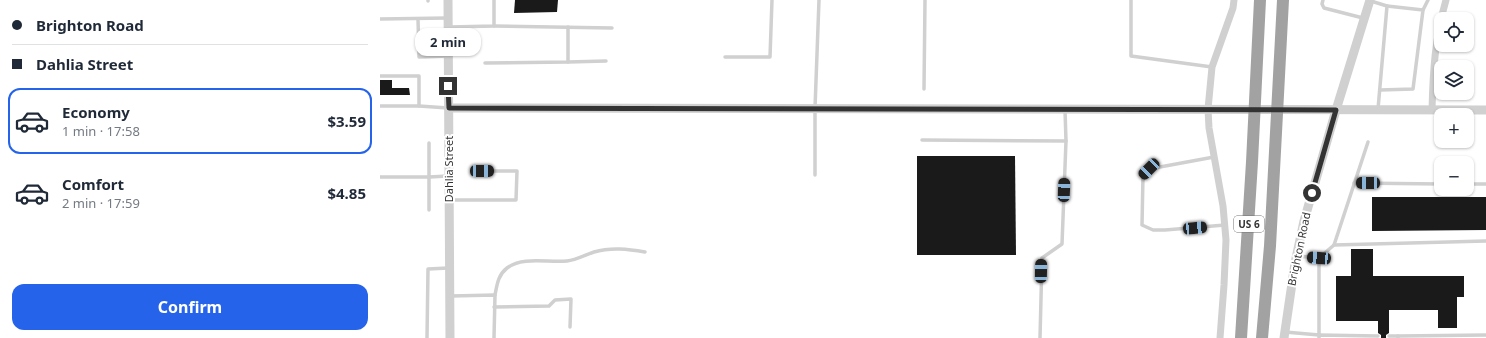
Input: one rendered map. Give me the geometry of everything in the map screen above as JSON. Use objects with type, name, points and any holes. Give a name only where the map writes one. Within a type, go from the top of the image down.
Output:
[{"type":"highway","name":"US 6","points":[[1241,338],[1260,0]]},
{"type":"highway","name":"US 6","points":[[1262,338],[1270,246],[1283,0]]},
{"type":"street","name":"Dahlia Street","points":[[448,0],[450,338]]},
{"type":"street","points":[[1220,338],[1226,262],[1225,225],[1209,128],[1208,109],[1212,67],[1233,8],[1234,0]]},
{"type":"street","name":"Brighton Road","points":[[1285,335],[1296,256],[1304,221],[1370,0]]},
{"type":"street","points":[[1432,110],[1435,50],[1440,20],[1446,0]]},
{"type":"street","points":[[449,108],[1486,110]]},
{"type":"lane","points":[[494,0],[494,26]]},
{"type":"lane","points":[[725,56],[770,57],[772,0]]},
{"type":"lane","points":[[815,175],[815,108],[819,0]]},
{"type":"lane","points":[[924,0],[924,89]]},
{"type":"lane","points":[[1131,0],[1131,56],[1212,67]]},
{"type":"lane","points":[[1323,0],[1322,4],[1324,8],[1364,18]]},
{"type":"lane","points":[[1370,0],[1387,6],[1423,10]]},
{"type":"lane","points":[[1380,90],[1413,89],[1423,10],[1428,0]]},
{"type":"lane","points":[[1378,110],[1387,6]]},
{"type":"lane","points":[[380,19],[418,19],[494,26],[612,28]]},
{"type":"lane","points":[[418,19],[419,57],[448,56]]},
{"type":"lane","points":[[568,27],[568,62]]},
{"type":"lane","points":[[485,63],[606,61]]},
{"type":"lane","points":[[380,76],[419,76],[419,106]]},
{"type":"lane","points":[[380,106],[449,108]]},
{"type":"lane","points":[[1040,338],[1042,258],[1062,244],[1066,141],[1065,109]]},
{"type":"lane","points":[[922,140],[1066,141]]},
{"type":"lane","points":[[1296,256],[1319,258],[1334,245],[1368,142]]},
{"type":"lane","points":[[429,143],[429,210]]},
{"type":"lane","points":[[1214,157],[1149,169],[1143,176],[1142,225],[1153,230],[1225,225]]},
{"type":"lane","points":[[449,200],[516,200],[517,171],[482,171]]},
{"type":"lane","points":[[380,177],[449,176]]},
{"type":"lane","points":[[1354,183],[1434,184]]},
{"type":"lane","points":[[1474,184],[1486,184]]},
{"type":"lane","points":[[1334,245],[1486,241]]},
{"type":"lane","points":[[494,338],[495,296],[498,279],[505,269],[513,265],[526,262],[568,261],[605,250],[646,252]]},
{"type":"lane","points":[[1319,258],[1319,337]]},
{"type":"lane","points":[[427,338],[428,269],[450,268]]},
{"type":"lane","points":[[450,296],[495,296]]},
{"type":"lane","points":[[494,307],[549,306],[555,300],[571,299],[570,327]]},
{"type":"lane","points":[[1285,335],[1319,337],[1378,336]]},
{"type":"lane","points":[[1389,336],[1486,335]]},
{"type":"building","points":[[515,0],[558,0],[557,12],[514,13]]},
{"type":"building","points":[[380,80],[392,80],[392,88],[409,88],[410,95],[380,95]]},
{"type":"building","points":[[917,156],[1015,156],[1016,255],[917,255]]},
{"type":"building","points":[[1372,197],[1486,197],[1486,230],[1372,231]]},
{"type":"building","points":[[1351,249],[1373,249],[1373,276],[1464,276],[1464,297],[1457,297],[1457,328],[1438,328],[1438,310],[1389,310],[1389,333],[1386,335],[1386,338],[1381,338],[1381,335],[1378,333],[1378,321],[1336,321],[1336,276],[1351,276]]},
{"type":"route","points":[[448,86],[449,108],[1336,110],[1312,193]]}]
